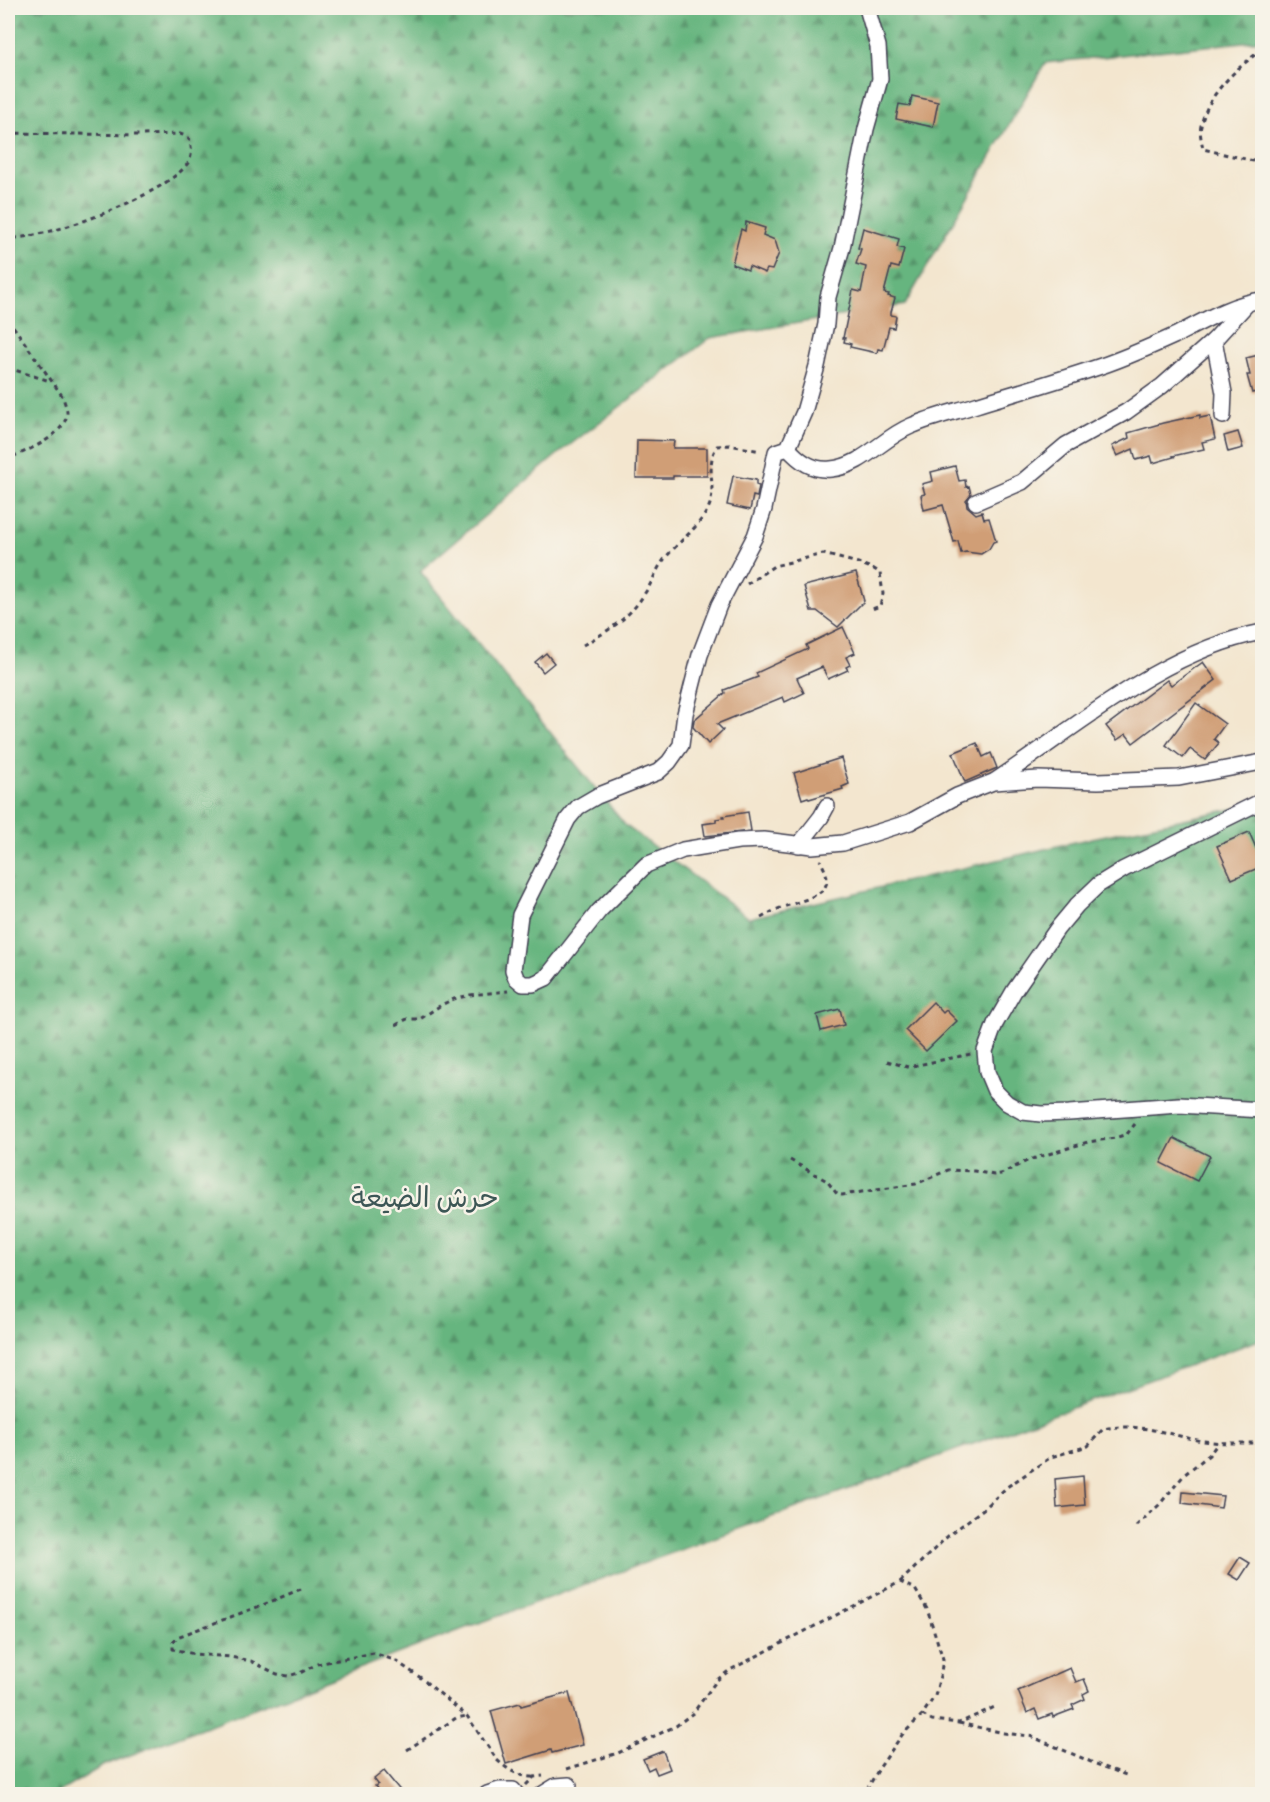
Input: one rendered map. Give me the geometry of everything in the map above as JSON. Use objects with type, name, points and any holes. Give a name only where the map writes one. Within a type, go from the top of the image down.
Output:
[{"type":"street","points":[[867,8],[878,46],[880,79],[866,129],[842,248],[828,297],[826,324],[817,366],[804,412],[782,450],[755,536],[719,605],[700,655],[685,714],[681,745],[669,762],[658,772],[597,796],[578,807],[568,819],[520,915],[513,970],[516,978],[523,984],[533,984],[546,978],[599,911],[646,865],[683,850],[738,841],[764,840],[805,845],[843,843],[910,822],[957,796],[993,782],[1140,681],[1203,650],[1246,635],[1263,632]]},
{"type":"street","points":[[782,450],[814,468],[830,469],[857,463],[883,441],[906,428],[936,416],[1106,364],[1137,352],[1209,317],[1256,301]]},
{"type":"street","points":[[976,502],[1022,482],[1066,445],[1126,412],[1162,386],[1256,301]]},
{"type":"street","points":[[1214,340],[1224,393],[1223,416]]},
{"type":"street","points":[[993,782],[1038,779],[1098,781],[1179,777],[1263,762]]},
{"type":"street","points":[[1263,801],[1124,869],[1098,885],[1057,929],[1014,992],[995,1024],[985,1051],[987,1072],[995,1091],[1007,1103],[1023,1112],[1041,1114],[1179,1105],[1263,1110]]},
{"type":"street","points":[[805,845],[827,806]]},
{"type":"street","points":[[543,1794],[567,1777]]},
{"type":"street","points":[[487,1794],[499,1790],[514,1792]]},
{"type":"path","points":[[1263,49],[1240,67],[1213,96],[1200,127],[1203,149],[1263,163]]},
{"type":"path","points":[[8,133],[180,134],[188,137],[192,147],[189,162],[179,173],[124,204],[96,217],[55,230],[29,237],[8,238]]},
{"type":"path","points":[[8,319],[63,398],[67,413],[60,427],[47,440],[8,458]]},
{"type":"path","points":[[8,368],[52,381]]},
{"type":"path","points":[[583,645],[612,629],[634,610],[662,562],[702,518],[709,506],[712,494],[711,455],[717,446],[729,445],[768,452],[782,450]]},
{"type":"path","points":[[742,589],[774,566],[823,554],[858,562],[880,573],[883,594],[880,606],[872,609]]},
{"type":"path","points":[[761,918],[825,889],[826,872],[805,845]]},
{"type":"path","points":[[396,1025],[407,1019],[420,1019],[454,999],[470,994],[508,991],[523,984]]},
{"type":"path","points":[[887,1061],[908,1066],[985,1051]]},
{"type":"path","points":[[790,1160],[826,1181],[837,1194],[842,1196],[916,1184],[948,1170],[1001,1174],[1036,1157],[1088,1142],[1127,1134],[1147,1108]]},
{"type":"path","points":[[567,1777],[676,1726],[693,1713],[717,1680],[730,1670],[900,1582],[948,1536],[987,1506],[1007,1487],[1051,1457],[1088,1446],[1103,1429],[1127,1426],[1218,1443],[1263,1443]]},
{"type":"path","points":[[1136,1526],[1159,1505],[1185,1474],[1209,1455],[1218,1443]]},
{"type":"path","points":[[864,1794],[897,1743],[922,1715],[935,1696],[943,1659],[927,1609],[915,1589],[900,1582]]},
{"type":"path","points":[[301,1589],[177,1636],[173,1642],[173,1649],[251,1661],[277,1674],[288,1676],[317,1664],[374,1653],[396,1661],[421,1678],[467,1716],[503,1766],[519,1775],[549,1776]]},
{"type":"path","points":[[959,1723],[997,1706]]},
{"type":"path","points":[[922,1715],[932,1720],[1030,1736],[1126,1775]]},
{"type":"path","points":[[408,1750],[456,1718],[467,1716]]},
{"type":"path","points":[[514,1792],[528,1784],[534,1777]]},
{"type":"green space","name":"حرش الضيعة","points":[[8,8],[1262,8],[1262,40],[1045,63],[905,305],[710,338],[558,454],[420,571],[625,825],[749,918],[1092,838],[1262,803],[1262,1339],[471,1626],[104,1765],[56,1794],[8,1794]]},
{"type":"building","points":[[912,96],[938,102],[933,127],[896,119],[899,104],[910,106]]},
{"type":"building","points":[[746,222],[765,228],[763,235],[775,240],[779,253],[772,270],[767,269],[765,273],[749,266],[748,270],[732,264],[741,229],[745,231]]},
{"type":"building","points":[[863,228],[899,239],[897,247],[904,249],[899,268],[891,266],[884,293],[895,298],[891,312],[891,315],[896,316],[894,328],[889,327],[883,350],[878,349],[877,353],[850,347],[851,344],[844,342],[845,338],[843,338],[853,290],[861,292],[866,267],[856,264],[861,249],[858,248]]},
{"type":"building","points":[[1263,354],[1263,390],[1252,393],[1247,375],[1250,375],[1246,358]]},
{"type":"building","points":[[1200,415],[1200,418],[1210,416],[1215,439],[1202,442],[1204,449],[1153,463],[1151,456],[1136,460],[1133,449],[1117,456],[1112,446],[1129,438],[1128,433]]},
{"type":"building","points":[[1238,432],[1243,448],[1228,452],[1224,436]]},
{"type":"building","points":[[637,440],[674,441],[673,448],[707,448],[707,476],[636,478]]},
{"type":"building","points":[[955,466],[959,481],[965,480],[966,487],[969,486],[971,494],[966,500],[967,506],[976,514],[982,512],[984,519],[989,518],[996,541],[981,554],[961,553],[958,541],[954,542],[943,505],[924,510],[921,495],[925,494],[922,484],[933,481],[931,472]]},
{"type":"building","points":[[733,476],[756,480],[756,485],[759,486],[757,497],[753,496],[750,510],[727,505]]},
{"type":"building","points":[[856,573],[864,601],[838,627],[817,611],[811,611],[804,586]]},
{"type":"building","points":[[843,627],[855,653],[846,657],[850,665],[846,667],[848,670],[828,679],[822,667],[797,678],[804,693],[785,702],[783,697],[717,724],[723,730],[708,744],[693,727],[694,720],[725,693],[724,690],[758,677],[756,673],[808,649],[806,645]]},
{"type":"building","points":[[546,653],[554,663],[543,672],[535,662]]},
{"type":"building","points":[[1203,662],[1216,680],[1133,743],[1126,734],[1117,740],[1106,726],[1167,680],[1171,685]]},
{"type":"building","points":[[1196,703],[1225,724],[1214,739],[1219,743],[1205,760],[1190,749],[1183,758],[1166,745]]},
{"type":"building","points":[[977,743],[983,757],[991,753],[997,768],[965,782],[953,753]]},
{"type":"building","points":[[841,758],[849,784],[842,787],[843,789],[802,799],[794,773]]},
{"type":"building","points":[[748,812],[751,831],[705,836],[703,824],[716,822],[716,819],[724,818],[723,816]]},
{"type":"building","points":[[1249,832],[1257,850],[1263,848],[1263,866],[1232,879],[1217,846]]},
{"type":"building","points":[[933,1002],[943,1013],[946,1010],[957,1021],[926,1051],[905,1030]]},
{"type":"building","points":[[840,1009],[844,1025],[821,1031],[817,1015]]},
{"type":"building","points":[[1174,1138],[1210,1156],[1197,1181],[1161,1163]]},
{"type":"building","points":[[1083,1476],[1085,1505],[1057,1508],[1055,1479]]},
{"type":"building","points":[[1183,1492],[1223,1496],[1221,1508],[1182,1503]]},
{"type":"building","points":[[1240,1557],[1250,1563],[1239,1580],[1229,1574]]},
{"type":"building","points":[[1070,1668],[1076,1682],[1084,1679],[1089,1691],[1083,1694],[1085,1699],[1072,1705],[1074,1709],[1053,1717],[1052,1714],[1039,1719],[1035,1709],[1027,1713],[1018,1691]]},
{"type":"building","points":[[569,1693],[583,1745],[552,1753],[551,1750],[506,1764],[491,1711],[520,1703],[521,1706]]},
{"type":"building","points":[[663,1751],[670,1769],[657,1774],[654,1767],[648,1770],[643,1759]]},
{"type":"building","points":[[384,1771],[403,1794],[381,1794],[375,1786],[378,1784],[374,1779]]}]
